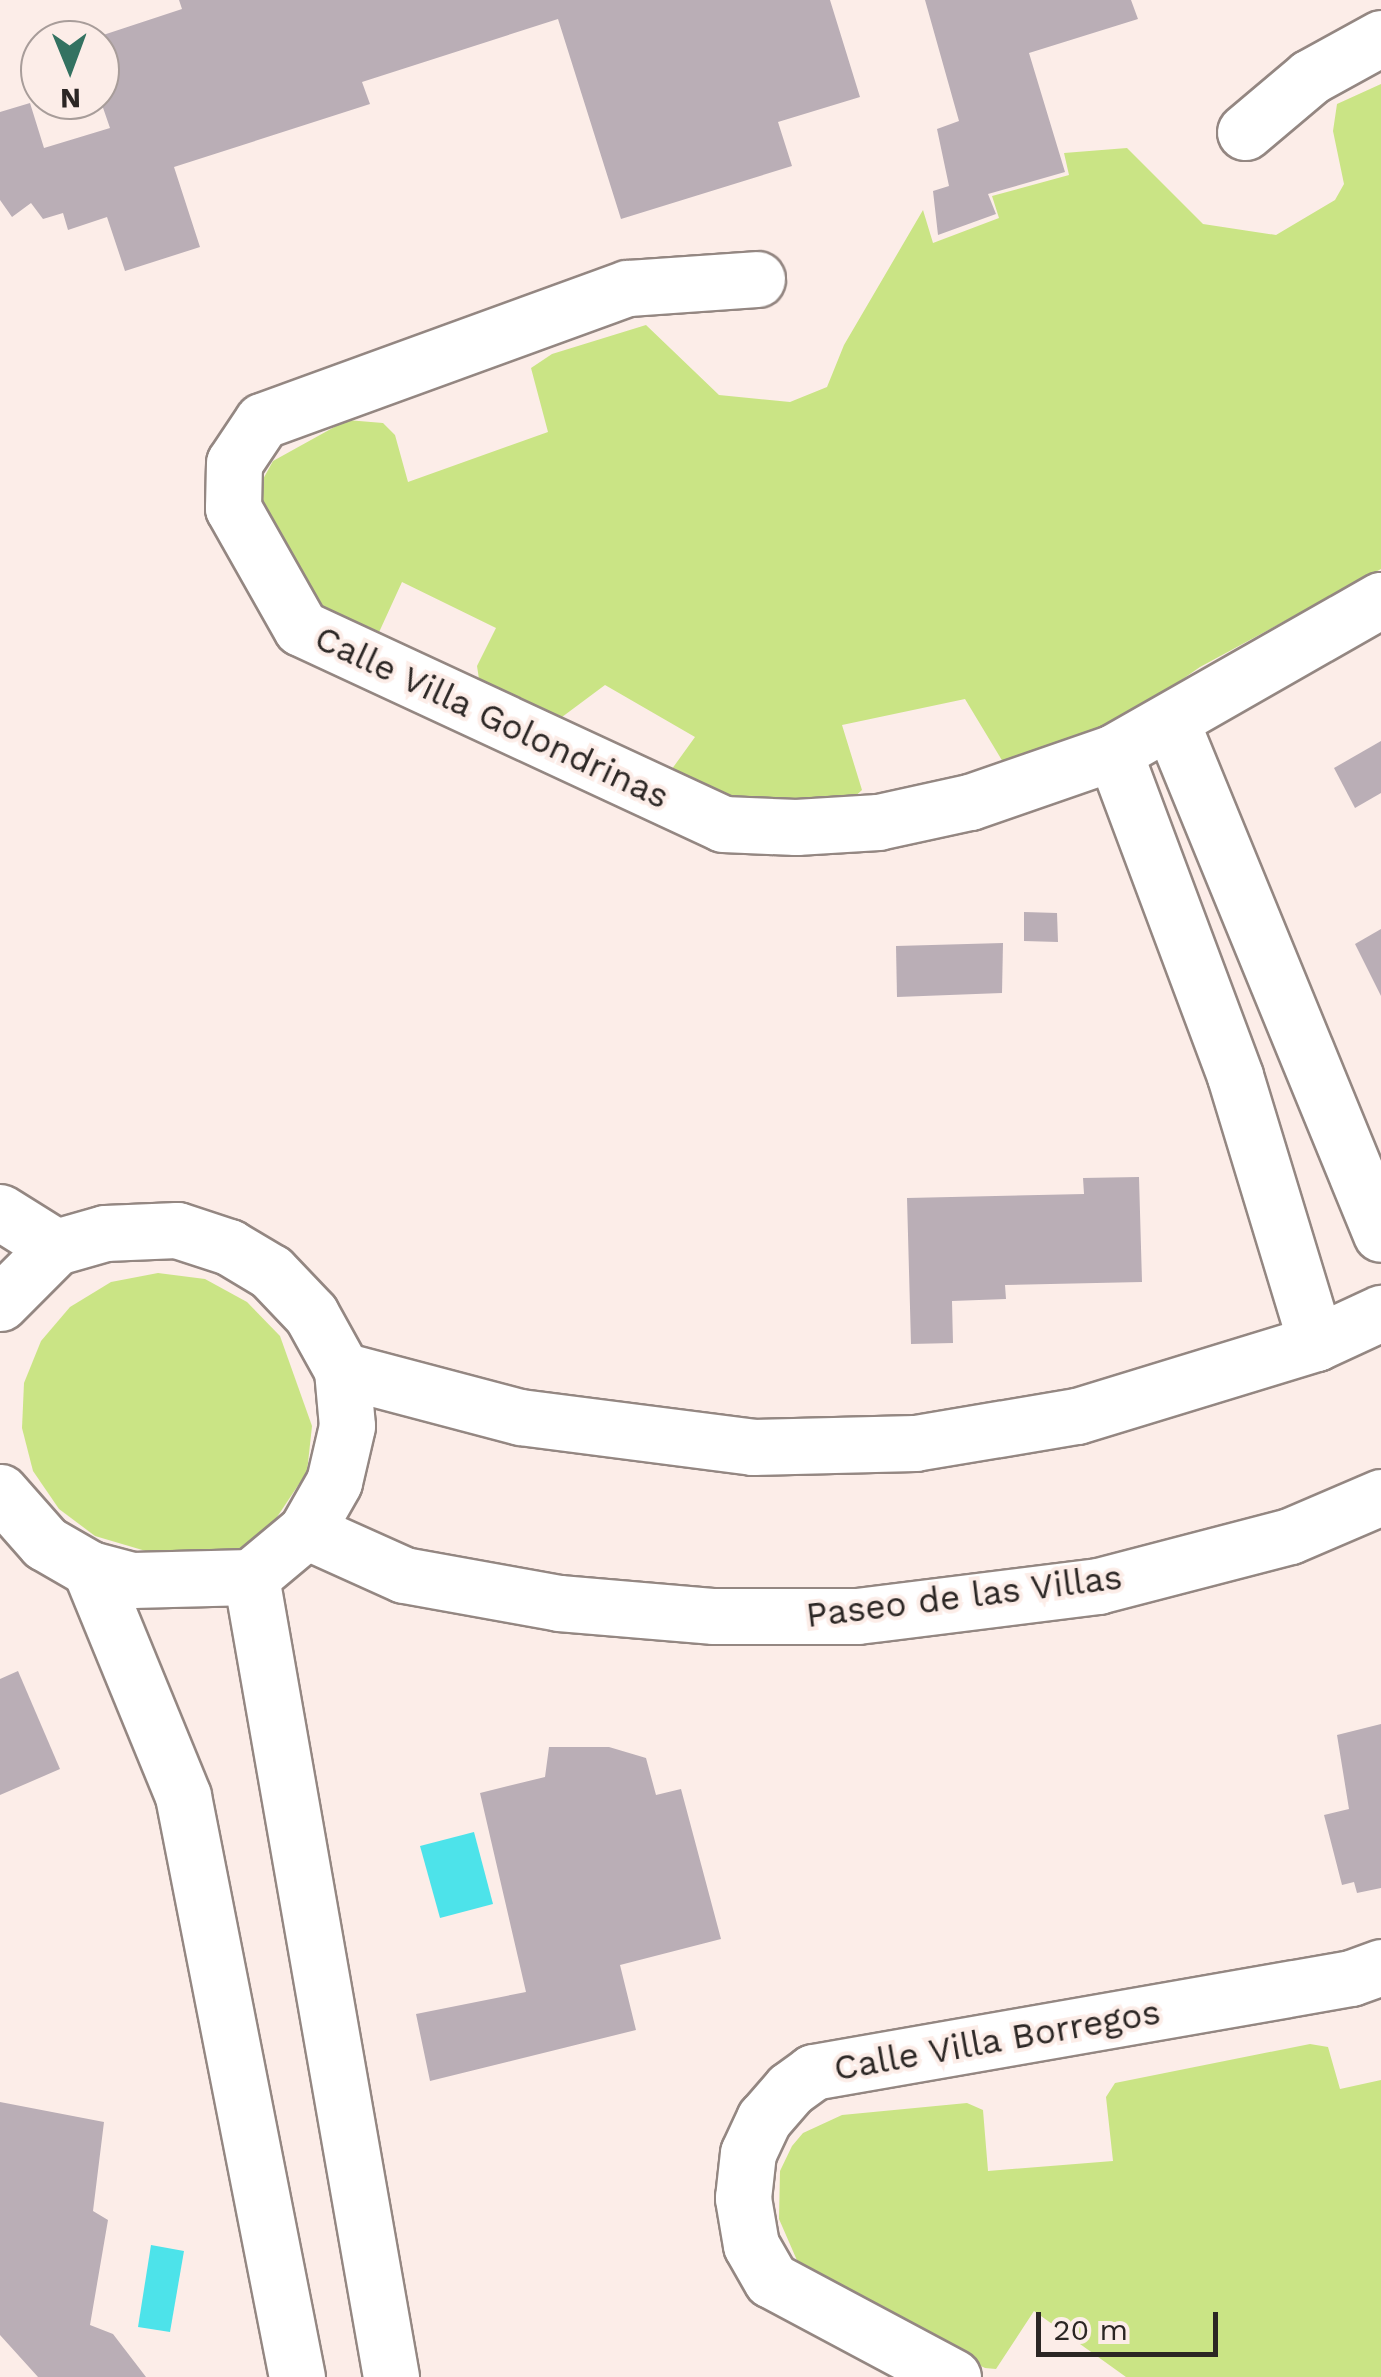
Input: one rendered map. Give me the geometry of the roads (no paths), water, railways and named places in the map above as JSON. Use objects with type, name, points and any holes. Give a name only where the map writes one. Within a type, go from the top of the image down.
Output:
[{"type":"street","points":[[1245,132],[1310,78],[1381,38]]},
{"type":"street","name":"Calle Villa Golondrinas","points":[[758,278],[627,288],[262,421],[234,463],[233,508],[301,628],[723,824],[878,822],[970,802],[1114,752],[1172,724],[1381,600]]},
{"type":"street","points":[[1172,724],[1381,1234]]},
{"type":"street","points":[[1114,752],[1251,1128],[1316,1342]]},
{"type":"street","points":[[1208,1008],[1273,971]]},
{"type":"street","points":[[1251,1128],[1325,1098]]},
{"type":"street","points":[[0,1212],[56,1246]]},
{"type":"street","points":[[0,1303],[56,1246],[105,1233],[177,1230],[229,1246],[271,1272],[311,1314],[342,1370],[347,1426],[334,1482],[306,1530],[251,1577],[132,1580],[45,1553]]},
{"type":"street","points":[[342,1370],[520,1417],[734,1445],[915,1443],[1077,1416],[1316,1342],[1381,1313]]},
{"type":"street","points":[[0,1492],[45,1553],[182,1796],[296,2377]]},
{"type":"street","name":"Paseo de las Villas","points":[[306,1530],[404,1575],[560,1603],[714,1616],[857,1616],[1098,1586],[1290,1536],[1381,1497]]},
{"type":"street","points":[[251,1577],[391,2377]]},
{"type":"street","name":"Calle Villa Borregos","points":[[953,2377],[771,2280],[751,2245],[742,2198],[748,2153],[764,2120],[790,2089],[814,2072],[1381,1968]]},
{"type":"water","points":[[474,1832],[493,1904],[440,1918],[420,1846]]},
{"type":"water","points":[[151,2245],[184,2251],[170,2332],[138,2327]]}]
